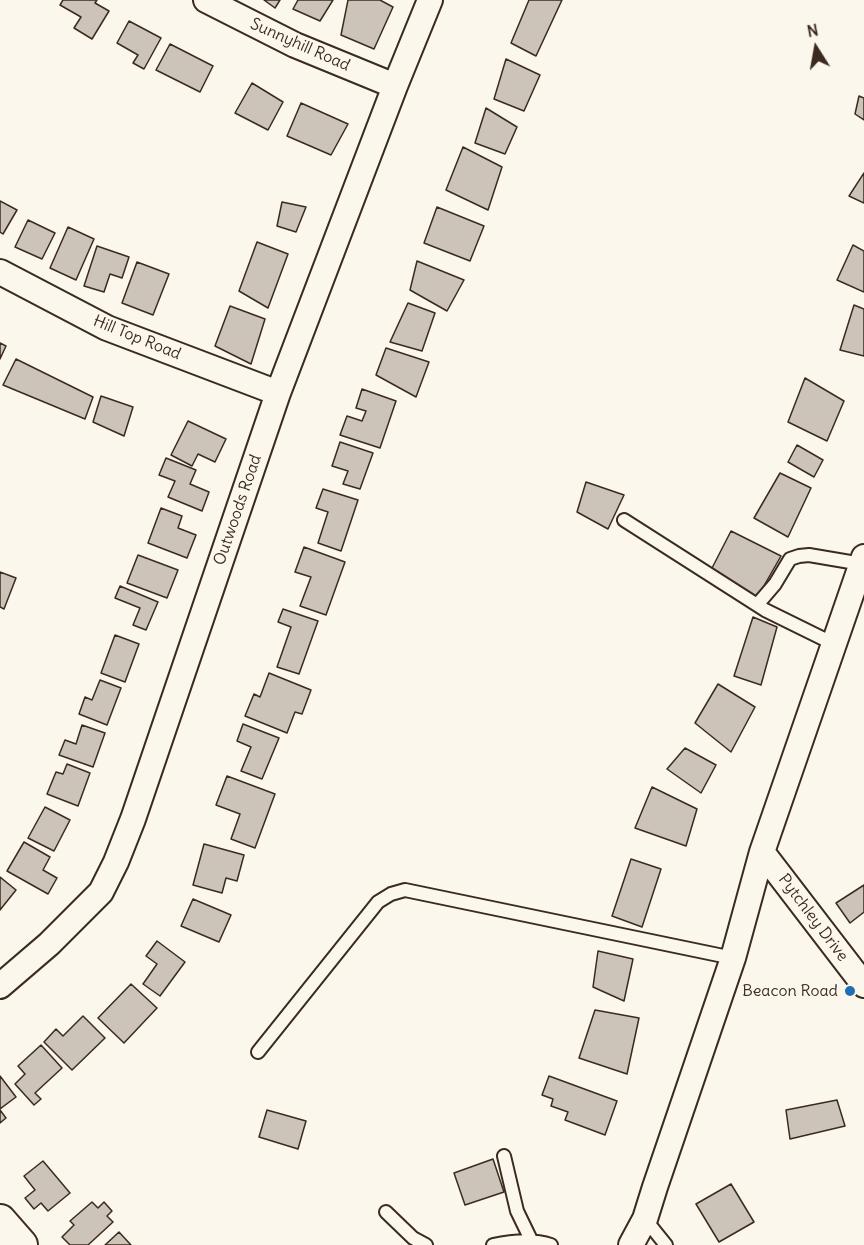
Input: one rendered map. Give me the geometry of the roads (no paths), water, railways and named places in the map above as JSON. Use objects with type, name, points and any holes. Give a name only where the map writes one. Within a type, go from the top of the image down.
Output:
[{"type":"street","name":"Sunnyhill Road","points":[[206,0],[295,45],[395,86]]},
{"type":"street","name":"Outwoods Road","points":[[0,986],[49,944],[101,892],[116,861],[133,819],[278,393],[430,0]]},
{"type":"street","name":"Hill Top Road","points":[[0,272],[107,328],[278,393]]},
{"type":"street","points":[[631,1245],[645,1219],[733,958],[762,852],[863,561]]},
{"type":"street","name":"Pytchley Drive","points":[[762,852],[864,985]]},
{"type":"street","points":[[0,1221],[21,1245]]},
{"type":"lane","points":[[624,520],[757,605],[834,644]]},
{"type":"lane","points":[[757,605],[775,584],[790,559],[809,555],[863,561]]},
{"type":"lane","points":[[258,1052],[378,902],[391,894],[405,890],[733,958]]},
{"type":"lane","points":[[504,1156],[517,1211],[532,1242]]},
{"type":"lane","points":[[387,1212],[413,1238],[426,1245]]},
{"type":"lane","points":[[645,1219],[666,1245]]},
{"type":"lane","points":[[494,1245],[513,1241],[544,1242],[551,1245]]},
{"type":"place","name":"Beacon Road","points":[[850,991]]}]
